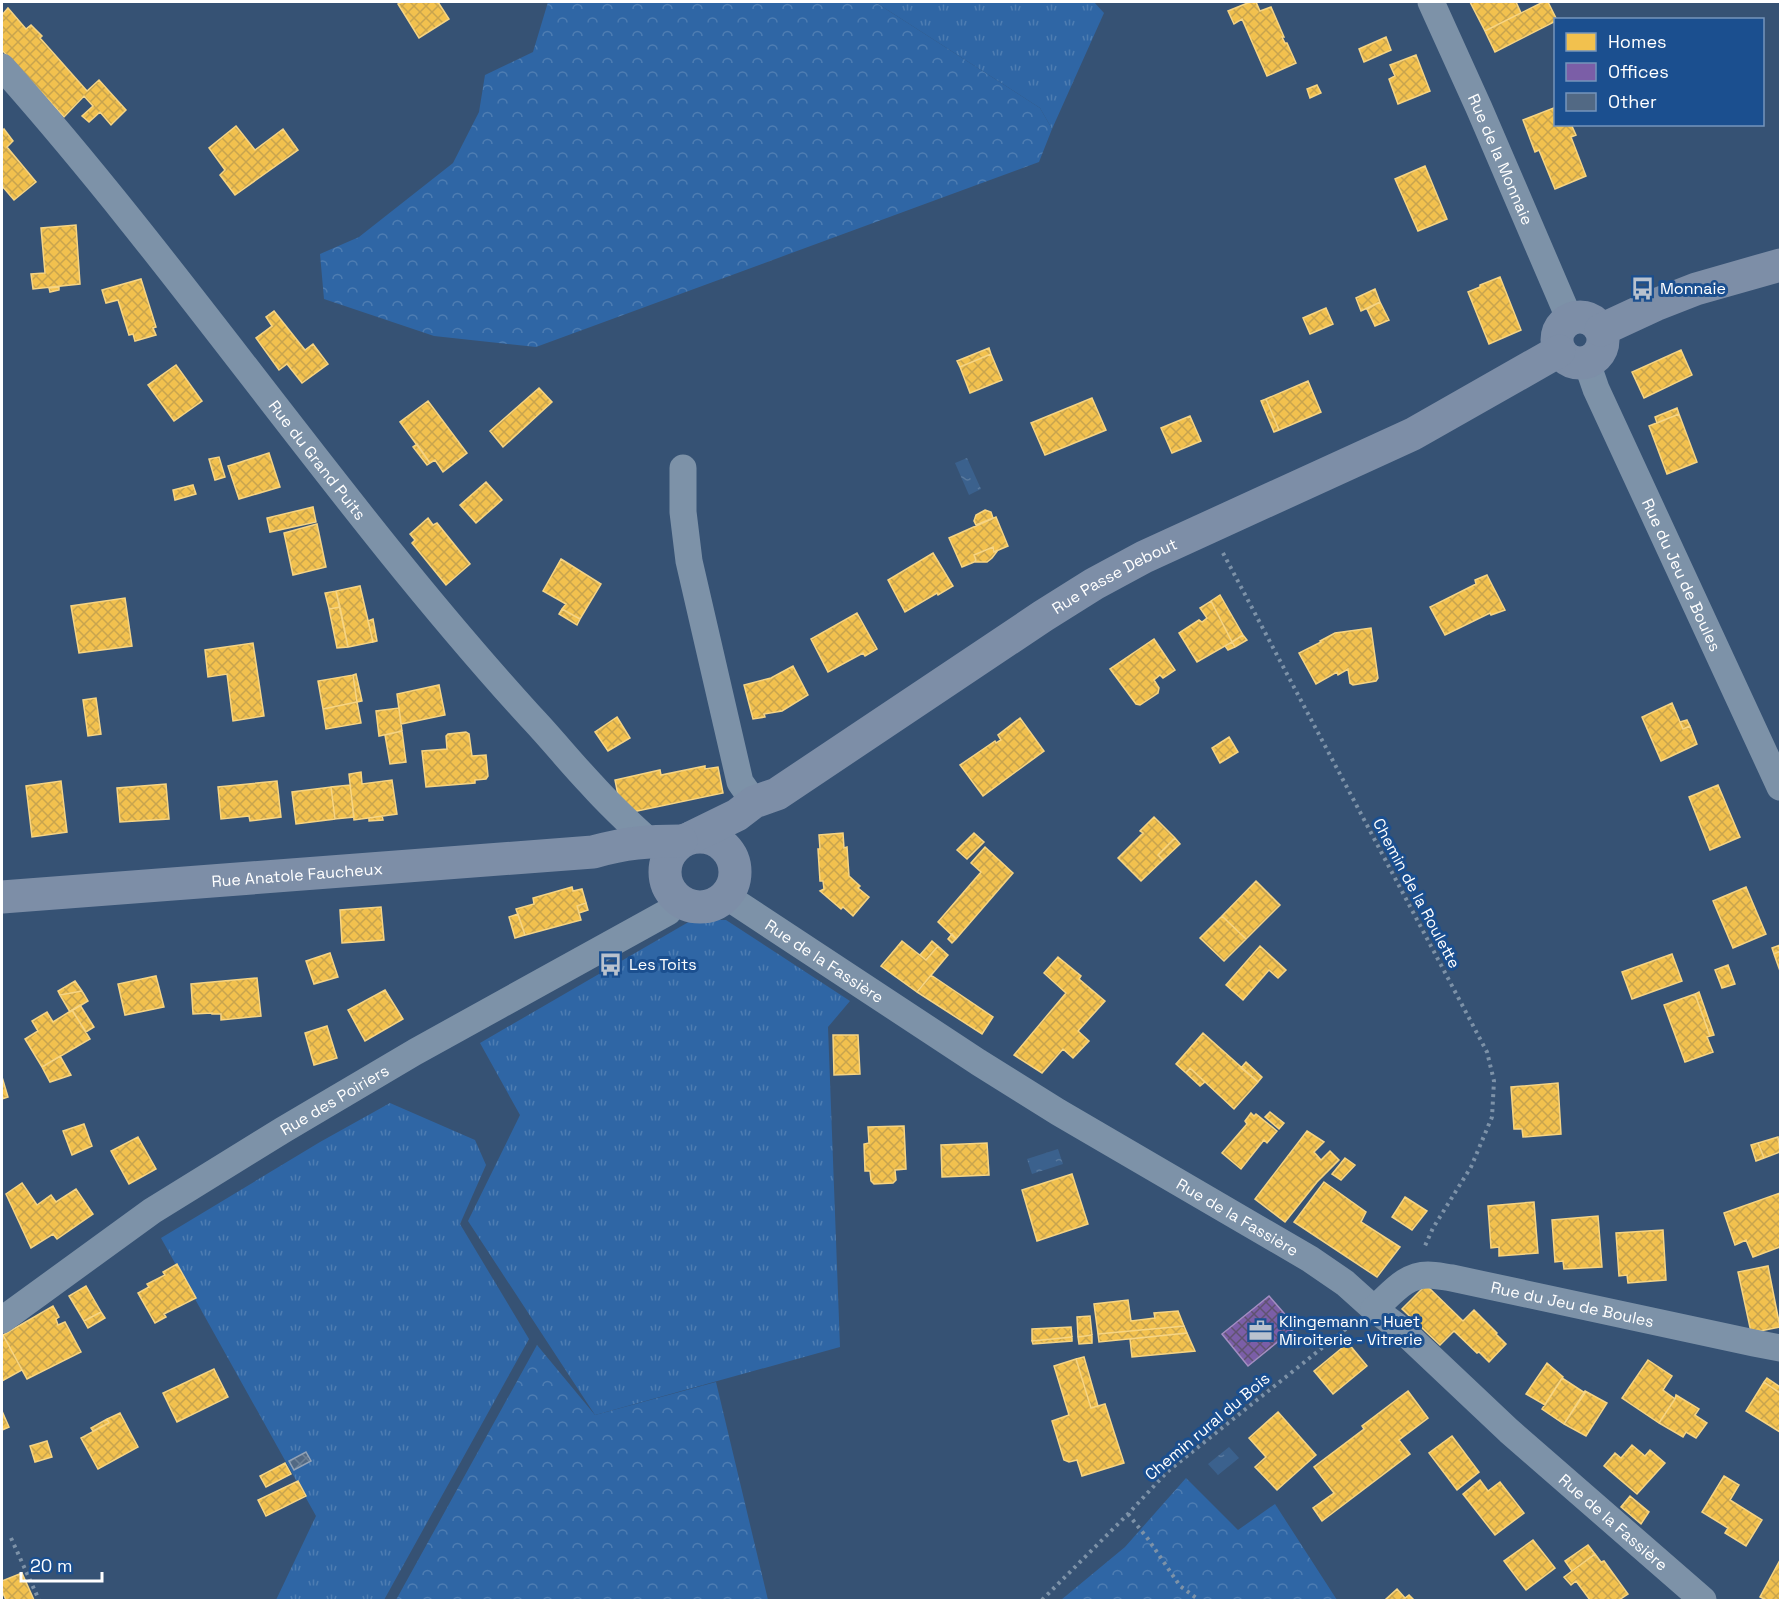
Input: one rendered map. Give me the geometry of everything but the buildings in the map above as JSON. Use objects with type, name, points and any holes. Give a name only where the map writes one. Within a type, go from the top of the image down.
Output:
[{"type":"main road","points":[[1573,357],[1557,343],[1557,335],[1570,320],[1581,317],[1589,319],[1601,330],[1696,289],[1780,265]]},
{"type":"main road","name":"Rue Passe Debout","points":[[687,839],[737,815],[765,798],[1085,589],[1144,557],[1413,434],[1573,357],[1599,355],[1604,342],[1601,330]]},
{"type":"main road","points":[[735,865],[765,798]]},
{"type":"main road","points":[[703,836],[714,839],[723,846],[731,854],[735,865],[732,887],[726,896],[716,904],[692,907],[670,885],[666,859],[673,848],[687,839],[703,836]]},
{"type":"main road","name":"Rue Anatole Faucheux","points":[[2,897],[593,852],[620,844],[687,839]]},
{"type":"main road","name":"Rue Anatole Faucheux","points":[[593,852],[634,859],[670,885]]},
{"type":"street","name":"Rue de la Monnaie","points":[[1431,2],[1570,320]]},
{"type":"street","name":"Rue du Grand Puits","points":[[2,67],[184,287],[440,613],[589,783],[649,841]]},
{"type":"street","name":"Rue du Jeu de Boules","points":[[1573,357],[1596,389],[1780,787]]},
{"type":"street","points":[[683,468],[683,512],[689,561],[740,782],[765,798]]},
{"type":"street","name":"Rue des Poiriers","points":[[2,1320],[162,1205],[283,1130],[415,1052],[668,912],[670,885]]},
{"type":"street","name":"Rue de la Fassière","points":[[726,896],[978,1062],[1310,1259],[1345,1283],[1402,1330],[1509,1431],[1703,1600]]},
{"type":"street","name":"Rue du Jeu de Boules","points":[[1412,1277],[1429,1275],[1452,1278],[1780,1348]]},
{"type":"street","points":[[1374,1309],[1400,1284],[1412,1277]]},
{"type":"path","name":"Chemin de la Roulette","points":[[1210,528],[1487,1052],[1494,1081],[1492,1117],[1471,1167],[1433,1228],[1412,1277]]},
{"type":"path","name":"Chemin rural du Bois","points":[[1042,1600],[1167,1472],[1362,1316],[1374,1309]]},
{"type":"path","points":[[1128,1514],[1180,1586],[1199,1600]]},
{"type":"path","points":[[10,1538],[39,1600]]},
{"type":"green space","points":[[548,2],[875,2],[1040,108],[1052,129],[1039,162],[536,347],[434,336],[324,299],[320,254],[359,237],[453,163],[479,112],[485,75],[533,52]]},
{"type":"green space","points":[[875,2],[1094,2],[1104,13],[1052,129],[1040,108]]},
{"type":"green space","points":[[692,920],[726,920],[850,1001],[828,1027],[840,1347],[595,1415],[468,1221],[520,1115],[480,1043]]},
{"type":"green space","points":[[390,1103],[475,1140],[486,1165],[460,1224],[529,1339],[384,1600],[276,1600],[316,1516],[161,1238],[320,1142]]},
{"type":"green space","points":[[537,1345],[595,1415],[716,1382],[768,1600],[396,1600]]},
{"type":"green space","points":[[1186,1478],[1238,1530],[1275,1504],[1337,1600],[1061,1600],[1125,1547]]},
{"type":"water","points":[[967,458],[981,489],[969,495],[955,463]]},
{"type":"water","points":[[1058,1149],[1063,1164],[1032,1174],[1027,1159]]},
{"type":"water","points":[[1229,1447],[1239,1458],[1218,1475],[1208,1464]]},
{"type":"place","name":"Monnaie","points":[[1642,288]]},
{"type":"place","name":"Les Toits","points":[[611,964]]},
{"type":"place","name":"Klingemann - Huet Miroiterie - Vitrerie","points":[[1261,1330]]}]
